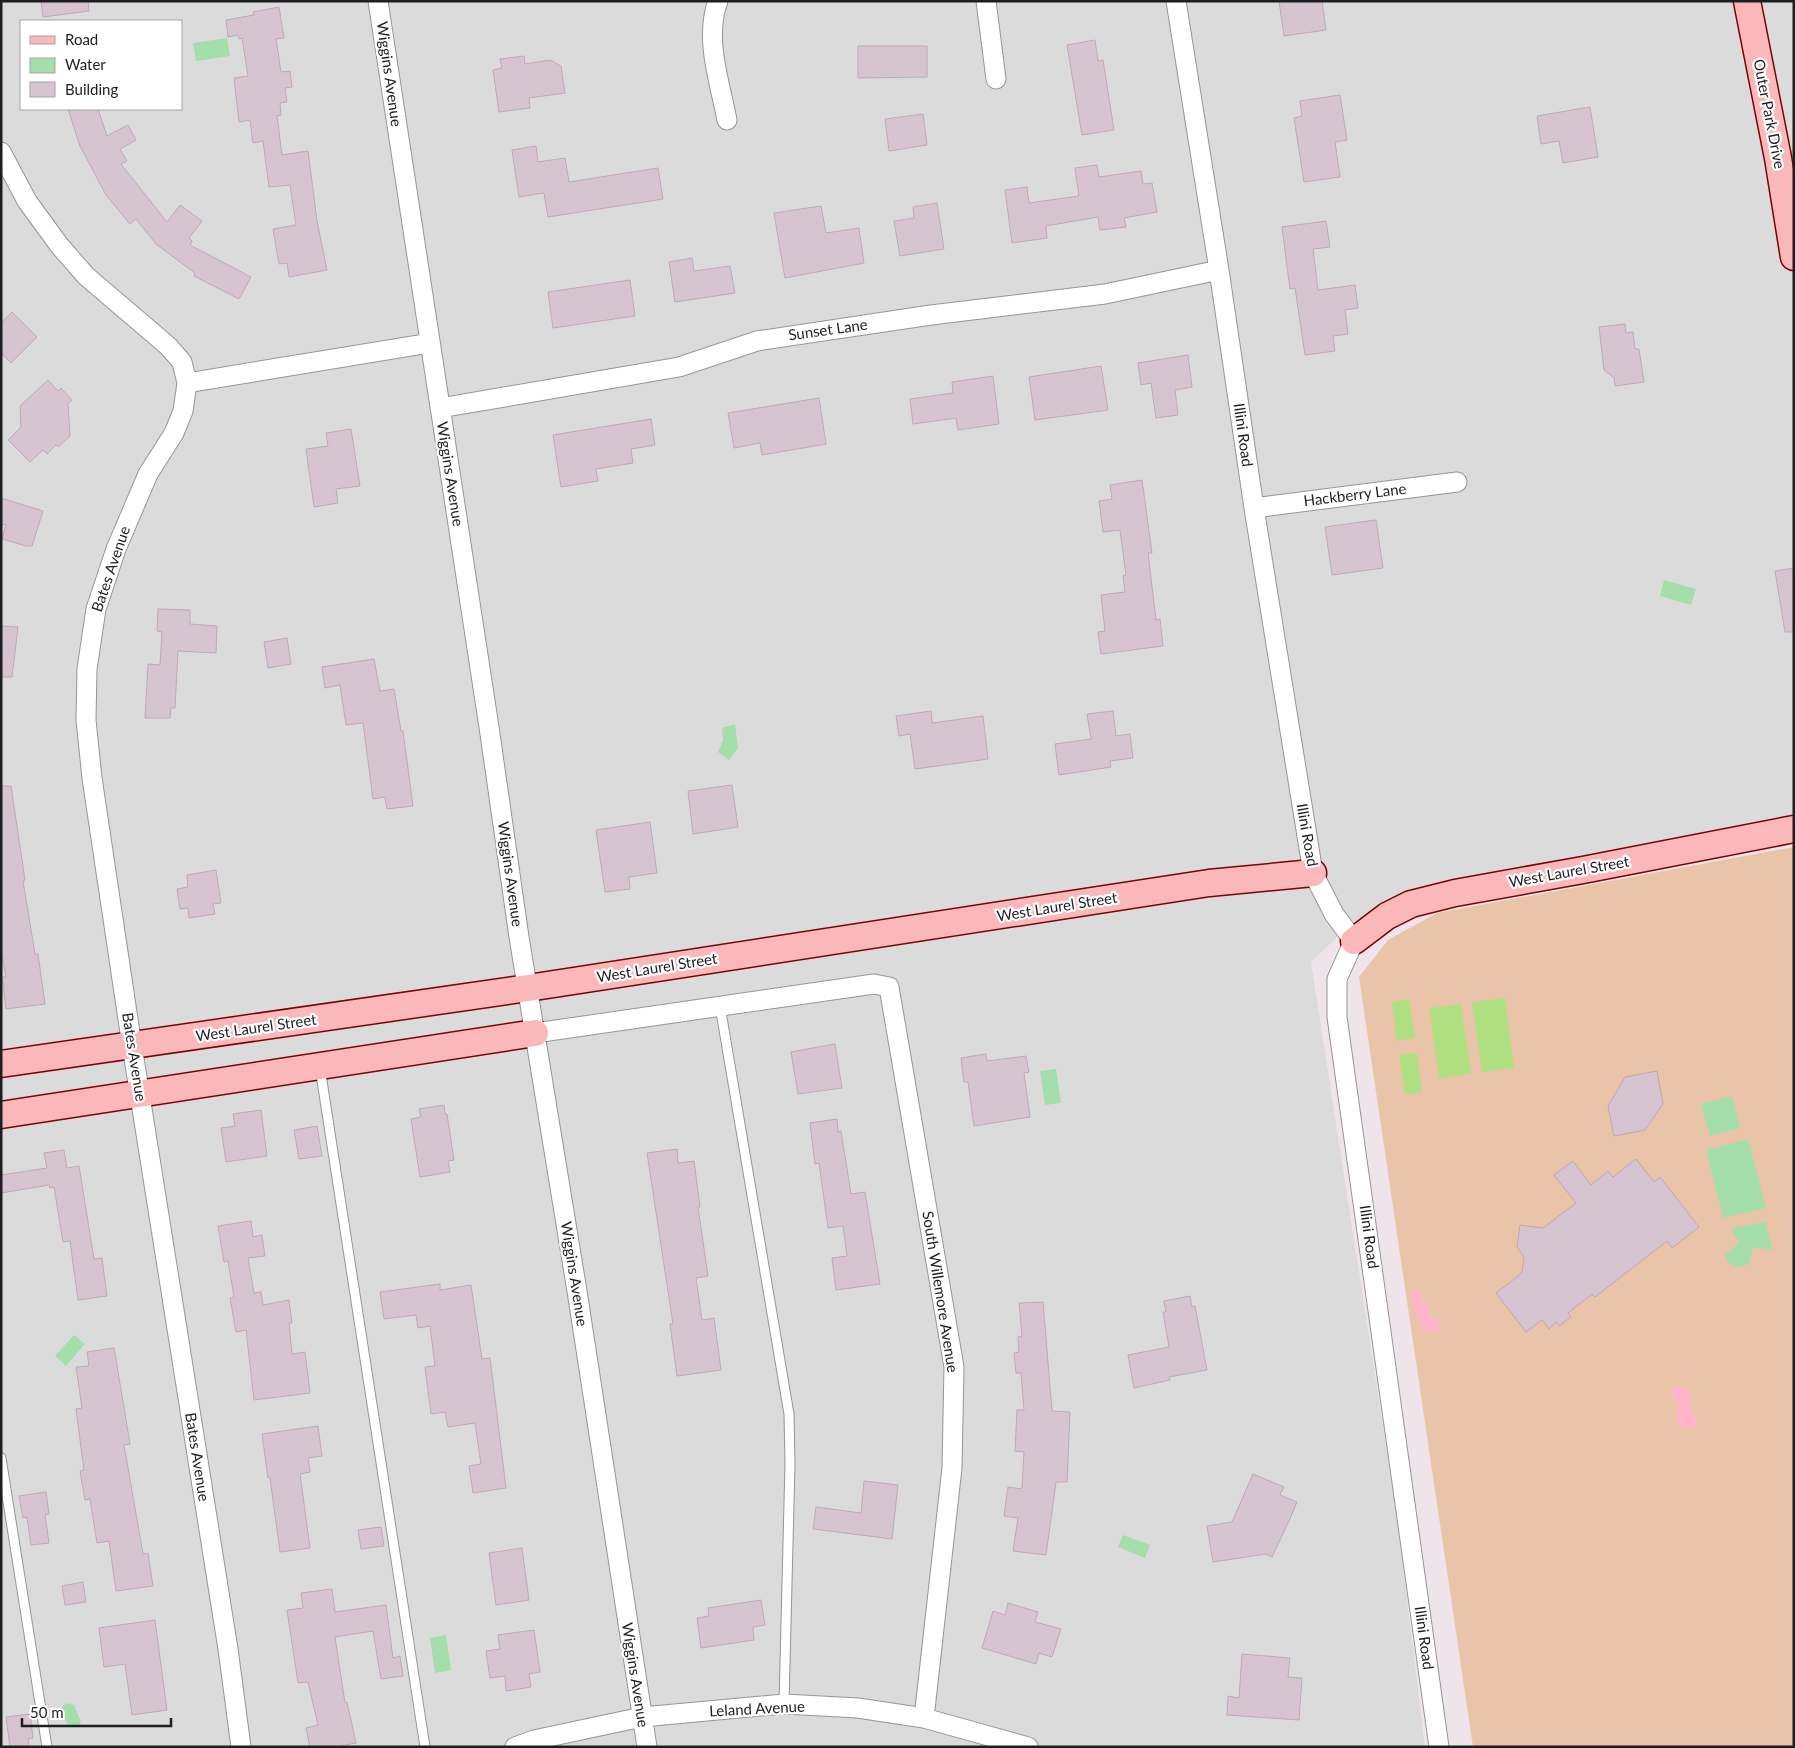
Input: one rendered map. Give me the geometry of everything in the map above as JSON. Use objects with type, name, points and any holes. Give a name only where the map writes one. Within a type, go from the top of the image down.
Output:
[{"type":"street","name":"Wiggins Avenue","points":[[378,1],[489,728],[518,937],[577,1291],[647,1747]]},
{"type":"street","points":[[718,1],[714,13],[713,47],[727,120]]},
{"type":"street","points":[[986,1],[996,79]]},
{"type":"street","name":"Illini Road","points":[[1176,1],[1219,270],[1254,508],[1313,873],[1334,914],[1354,941],[1337,979],[1338,1017],[1439,1747]]},
{"type":"street","name":"Outer Park Drive","points":[[1747,1],[1778,158],[1794,257]]},
{"type":"street","name":"Bates Avenue","points":[[1,153],[27,201],[59,246],[86,276],[168,346],[182,362],[187,383],[183,411],[174,433],[148,474],[116,549],[96,609],[87,669],[86,720],[92,778],[139,1093],[228,1648],[241,1747]]},
{"type":"street","name":"Sunset Lane","points":[[440,408],[679,367],[757,340],[931,315],[1105,294],[1219,270]]},
{"type":"street","points":[[187,383],[430,343]]},
{"type":"street","name":"Hackberry Lane","points":[[1254,508],[1457,482]]},
{"type":"street","name":"West Laurel Street","points":[[1354,941],[1387,916],[1411,904],[1455,893],[1650,858],[1794,829]]},
{"type":"street","name":"West Laurel Street","points":[[1,1064],[528,988],[1209,883],[1313,873]]},
{"type":"street","name":"South Willemore Avenue","points":[[720,1006],[874,984],[889,987],[954,1367],[952,1468],[924,1718]]},
{"type":"street","points":[[1,1116],[320,1065],[720,1006]]},
{"type":"street","name":"Leland Avenue","points":[[515,1747],[534,1740],[642,1717],[784,1704],[858,1708],[924,1718],[1028,1747]]},
{"type":"lane","points":[[720,1006],[789,1414],[790,1472],[784,1704]]},
{"type":"lane","points":[[320,1065],[425,1747]]},
{"type":"lane","points":[[1,1458],[47,1747]]},
{"type":"shaded area","points":[[1,1],[1794,1],[1794,818],[1425,889],[1353,922],[1311,962],[1397,1517],[1425,1747],[1,1747]]},
{"type":"shaded area","points":[[1794,847],[1794,1747],[1473,1747],[1359,977],[1388,940],[1437,913]]},
{"type":"shaded area","points":[[1505,998],[1514,1068],[1482,1072],[1472,1002]]},
{"type":"shaded area","points":[[1409,999],[1415,1038],[1397,1041],[1392,1002]]},
{"type":"shaded area","points":[[1461,1004],[1471,1074],[1439,1078],[1429,1008]]},
{"type":"shaded area","points":[[1417,1053],[1422,1092],[1405,1094],[1399,1055]]},
{"type":"sand","points":[[1419,1291],[1422,1295],[1422,1302],[1427,1305],[1429,1316],[1439,1320],[1439,1330],[1428,1332],[1421,1329],[1421,1323],[1411,1296],[1414,1292]]},
{"type":"sand","points":[[1678,1386],[1689,1391],[1690,1404],[1696,1417],[1695,1426],[1683,1428],[1676,1418],[1679,1407],[1672,1394],[1673,1388]]},
{"type":"water","points":[[227,38],[230,56],[196,61],[193,43]]},
{"type":"water","points":[[1664,580],[1696,589],[1691,605],[1660,596]]},
{"type":"water","points":[[735,724],[738,748],[729,760],[718,752],[723,740],[722,728]]},
{"type":"water","points":[[1056,1069],[1061,1103],[1045,1105],[1040,1071]]},
{"type":"water","points":[[1732,1096],[1740,1128],[1710,1136],[1701,1104]]},
{"type":"water","points":[[1748,1139],[1766,1208],[1723,1218],[1706,1150]]},
{"type":"water","points":[[1765,1222],[1773,1250],[1753,1247],[1749,1264],[1739,1267],[1729,1264],[1725,1254],[1739,1243],[1731,1228]]},
{"type":"water","points":[[74,1335],[85,1344],[66,1366],[55,1356]]},
{"type":"water","points":[[1123,1535],[1150,1545],[1145,1558],[1118,1547]]},
{"type":"water","points":[[446,1635],[451,1670],[435,1673],[430,1638]]},
{"type":"water","points":[[66,1703],[74,1705],[81,1722],[76,1726],[68,1725],[61,1712],[61,1708]]},
{"type":"building","points":[[41,1],[88,1],[89,11],[43,17]]},
{"type":"building","points":[[1279,1],[1322,1],[1326,30],[1284,36]]},
{"type":"building","points":[[279,7],[284,38],[276,39],[281,72],[290,71],[292,87],[285,88],[287,102],[280,103],[281,115],[277,116],[282,155],[308,151],[317,221],[327,270],[289,277],[287,263],[279,264],[273,229],[296,225],[290,185],[269,187],[263,141],[253,143],[250,120],[239,122],[234,78],[248,76],[242,38],[239,39],[238,35],[228,37],[226,20],[254,15],[253,12]]},
{"type":"building","points":[[1095,40],[1098,61],[1103,60],[1114,130],[1082,135],[1067,45]]},
{"type":"building","points":[[858,46],[927,46],[927,77],[858,78]]},
{"type":"building","points":[[524,56],[525,64],[550,60],[561,66],[565,93],[529,98],[530,108],[499,112],[493,70],[502,68],[500,59]]},
{"type":"building","points":[[1340,95],[1347,140],[1335,142],[1340,177],[1304,182],[1294,118],[1302,116],[1300,101]]},
{"type":"building","points":[[1590,107],[1598,157],[1563,163],[1559,141],[1541,144],[1537,116]]},
{"type":"building","points":[[68,110],[98,110],[107,136],[128,125],[136,140],[120,149],[127,161],[121,164],[167,222],[180,205],[202,221],[189,238],[192,241],[190,245],[251,277],[239,299],[194,276],[195,273],[156,244],[136,219],[130,224],[106,195],[80,146]]},
{"type":"building","points":[[923,114],[927,145],[889,151],[885,119]]},
{"type":"building","points":[[536,146],[538,162],[565,158],[569,182],[658,168],[663,199],[548,217],[544,193],[519,197],[512,150]]},
{"type":"building","points":[[1097,165],[1099,177],[1141,171],[1143,184],[1152,183],[1157,212],[1124,218],[1126,227],[1100,230],[1098,217],[1046,226],[1047,238],[1012,243],[1005,190],[1027,187],[1029,203],[1079,196],[1075,168]]},
{"type":"building","points":[[937,203],[944,249],[900,256],[894,221],[914,218],[913,207]]},
{"type":"building","points":[[821,206],[826,233],[859,228],[864,263],[785,278],[774,213]]},
{"type":"building","points":[[1326,221],[1330,247],[1313,249],[1318,290],[1355,285],[1358,308],[1345,310],[1348,334],[1333,336],[1335,351],[1305,355],[1295,288],[1290,289],[1282,227]]},
{"type":"building","points":[[692,258],[694,271],[730,266],[735,293],[675,302],[669,262]]},
{"type":"building","points":[[630,280],[635,316],[553,328],[548,292]]},
{"type":"building","points":[[12,312],[37,337],[11,363],[1,353],[1,323]]},
{"type":"building","points":[[1625,324],[1626,333],[1633,332],[1635,349],[1639,349],[1644,382],[1615,386],[1614,378],[1604,370],[1599,327]]},
{"type":"building","points":[[1188,355],[1192,387],[1175,390],[1178,415],[1156,418],[1151,383],[1141,385],[1138,363]]},
{"type":"building","points":[[1101,366],[1108,410],[1035,420],[1029,377]]},
{"type":"building","points":[[993,376],[999,424],[958,430],[956,418],[913,424],[910,399],[953,393],[952,382]]},
{"type":"building","points":[[48,380],[58,391],[61,388],[72,400],[68,404],[70,436],[58,447],[56,445],[47,454],[43,450],[30,462],[8,440],[21,427],[20,406]]},
{"type":"building","points":[[819,398],[826,444],[762,455],[760,443],[734,448],[728,413]]},
{"type":"building","points":[[651,419],[655,445],[631,449],[633,463],[596,469],[598,481],[561,487],[553,435]]},
{"type":"building","points":[[351,429],[360,486],[336,489],[338,503],[314,507],[306,449],[328,446],[326,433]]},
{"type":"building","points":[[1142,480],[1152,553],[1148,553],[1156,620],[1160,619],[1163,646],[1101,654],[1098,632],[1105,631],[1101,595],[1125,592],[1123,576],[1126,575],[1120,530],[1103,532],[1099,501],[1112,499],[1110,485]]},
{"type":"building","points":[[1,498],[43,511],[32,546],[2,539],[6,525],[1,524]]},
{"type":"building","points":[[1376,520],[1383,568],[1332,575],[1325,527]]},
{"type":"building","points":[[1794,568],[1794,632],[1785,632],[1775,571]]},
{"type":"building","points":[[158,609],[190,610],[190,624],[217,626],[216,653],[178,651],[175,708],[171,708],[170,718],[145,718],[148,664],[160,665],[162,632],[157,631]]},
{"type":"building","points":[[1,626],[18,627],[12,677],[1,677]]},
{"type":"building","points":[[287,638],[291,664],[268,668],[264,642]]},
{"type":"building","points":[[374,659],[380,691],[394,689],[401,731],[403,731],[413,806],[387,809],[385,797],[373,799],[363,723],[346,725],[340,685],[325,688],[322,667]]},
{"type":"building","points":[[931,711],[932,723],[983,716],[988,759],[915,769],[910,734],[899,736],[896,716]]},
{"type":"building","points":[[1113,711],[1116,736],[1130,734],[1133,758],[1110,761],[1111,767],[1059,775],[1055,744],[1091,739],[1087,714]]},
{"type":"building","points":[[732,785],[738,827],[693,834],[688,791]]},
{"type":"building","points":[[1,786],[11,786],[25,880],[23,881],[35,954],[38,954],[45,1004],[6,1009],[2,977],[6,977],[1,951]]},
{"type":"building","points":[[650,822],[657,873],[629,877],[630,889],[605,892],[596,830]]},
{"type":"building","points":[[216,870],[221,903],[213,904],[215,914],[189,918],[188,908],[180,909],[177,889],[188,887],[187,875]]},
{"type":"building","points":[[835,1044],[842,1088],[798,1094],[791,1052]]},
{"type":"building","points":[[986,1054],[987,1061],[1026,1056],[1029,1072],[1024,1073],[1030,1117],[974,1126],[968,1082],[964,1082],[961,1058]]},
{"type":"building","points":[[1657,1071],[1663,1104],[1645,1130],[1614,1136],[1608,1106],[1625,1077]]},
{"type":"building","points":[[444,1105],[454,1160],[448,1161],[450,1172],[420,1177],[411,1119],[421,1117],[419,1109]]},
{"type":"building","points":[[261,1110],[267,1156],[226,1162],[221,1128],[235,1126],[233,1114]]},
{"type":"building","points":[[837,1119],[838,1132],[841,1131],[851,1194],[865,1192],[880,1284],[836,1290],[832,1258],[847,1256],[843,1226],[828,1228],[819,1163],[815,1164],[810,1123]]},
{"type":"building","points":[[317,1126],[322,1156],[299,1159],[294,1130]]},
{"type":"building","points":[[677,1149],[678,1163],[694,1161],[700,1207],[698,1207],[708,1276],[696,1278],[702,1320],[714,1318],[721,1370],[677,1376],[670,1324],[673,1324],[647,1153]]},
{"type":"building","points":[[64,1150],[67,1168],[79,1166],[94,1259],[102,1258],[107,1296],[78,1300],[70,1241],[63,1242],[54,1187],[50,1188],[49,1185],[1,1193],[1,1175],[47,1168],[44,1153]]},
{"type":"building","points":[[1636,1159],[1654,1182],[1660,1177],[1699,1227],[1672,1248],[1667,1241],[1595,1297],[1592,1294],[1568,1313],[1571,1317],[1559,1326],[1556,1322],[1549,1329],[1542,1320],[1526,1332],[1496,1293],[1522,1273],[1524,1257],[1517,1247],[1520,1225],[1543,1228],[1576,1203],[1554,1175],[1573,1161],[1591,1185],[1608,1171],[1613,1177]]},
{"type":"building","points":[[251,1221],[253,1237],[262,1235],[265,1256],[248,1258],[254,1293],[261,1292],[263,1305],[289,1300],[292,1323],[289,1323],[292,1354],[305,1352],[310,1393],[254,1400],[246,1330],[236,1332],[230,1298],[234,1297],[228,1261],[224,1262],[218,1226]]},
{"type":"building","points":[[440,1284],[440,1290],[471,1285],[482,1359],[490,1358],[506,1488],[473,1493],[469,1466],[481,1464],[475,1423],[448,1427],[445,1412],[431,1414],[425,1367],[435,1366],[430,1326],[418,1328],[416,1315],[384,1319],[380,1292]]},
{"type":"building","points":[[1190,1296],[1192,1307],[1195,1306],[1207,1370],[1169,1377],[1170,1380],[1134,1388],[1128,1355],[1169,1347],[1163,1312],[1166,1312],[1164,1301]]},
{"type":"building","points":[[1043,1302],[1052,1411],[1070,1412],[1067,1482],[1056,1482],[1046,1555],[1013,1551],[1018,1518],[1004,1516],[1008,1487],[1022,1489],[1024,1452],[1015,1451],[1017,1410],[1024,1410],[1021,1373],[1016,1373],[1014,1353],[1019,1352],[1018,1337],[1022,1336],[1019,1303]]},
{"type":"building","points":[[114,1348],[130,1444],[124,1445],[143,1554],[148,1553],[153,1586],[116,1591],[109,1541],[97,1543],[90,1499],[85,1500],[80,1471],[84,1470],[76,1409],[82,1408],[76,1367],[89,1366],[87,1352]]},
{"type":"building","points":[[318,1426],[322,1456],[308,1458],[310,1472],[300,1474],[310,1548],[280,1552],[262,1434]]},
{"type":"building","points":[[1253,1474],[1284,1487],[1280,1495],[1297,1502],[1289,1521],[1272,1557],[1266,1554],[1213,1562],[1207,1526],[1232,1522]]},
{"type":"building","points":[[864,1481],[898,1485],[892,1539],[813,1529],[816,1507],[861,1513]]},
{"type":"building","points":[[46,1492],[49,1514],[45,1515],[49,1543],[31,1545],[27,1517],[23,1518],[19,1496]]},
{"type":"building","points":[[381,1527],[384,1546],[361,1549],[358,1530]]},
{"type":"building","points":[[522,1548],[529,1600],[496,1605],[489,1553]]},
{"type":"building","points":[[83,1582],[86,1602],[65,1605],[62,1586]]},
{"type":"building","points":[[332,1589],[335,1612],[386,1605],[393,1658],[400,1656],[403,1676],[381,1679],[373,1631],[335,1637],[345,1703],[347,1702],[356,1743],[337,1747],[310,1747],[306,1728],[318,1725],[308,1682],[298,1683],[287,1610],[303,1608],[301,1593]]},
{"type":"building","points":[[761,1600],[765,1625],[753,1627],[754,1640],[701,1648],[697,1618],[709,1616],[708,1608]]},
{"type":"building","points":[[1008,1603],[1038,1612],[1035,1622],[1061,1629],[1052,1657],[1039,1653],[1036,1664],[982,1648],[993,1611],[1005,1615]]},
{"type":"building","points":[[155,1620],[167,1710],[132,1715],[125,1664],[104,1667],[99,1628]]},
{"type":"building","points":[[534,1630],[540,1672],[529,1674],[531,1687],[506,1691],[505,1676],[490,1678],[486,1651],[500,1649],[498,1635]]},
{"type":"building","points":[[1242,1654],[1290,1658],[1288,1677],[1302,1678],[1299,1720],[1227,1715],[1228,1696],[1239,1698]]},
{"type":"building","points":[[30,1714],[33,1738],[28,1739],[29,1747],[10,1747],[6,1717]]}]
